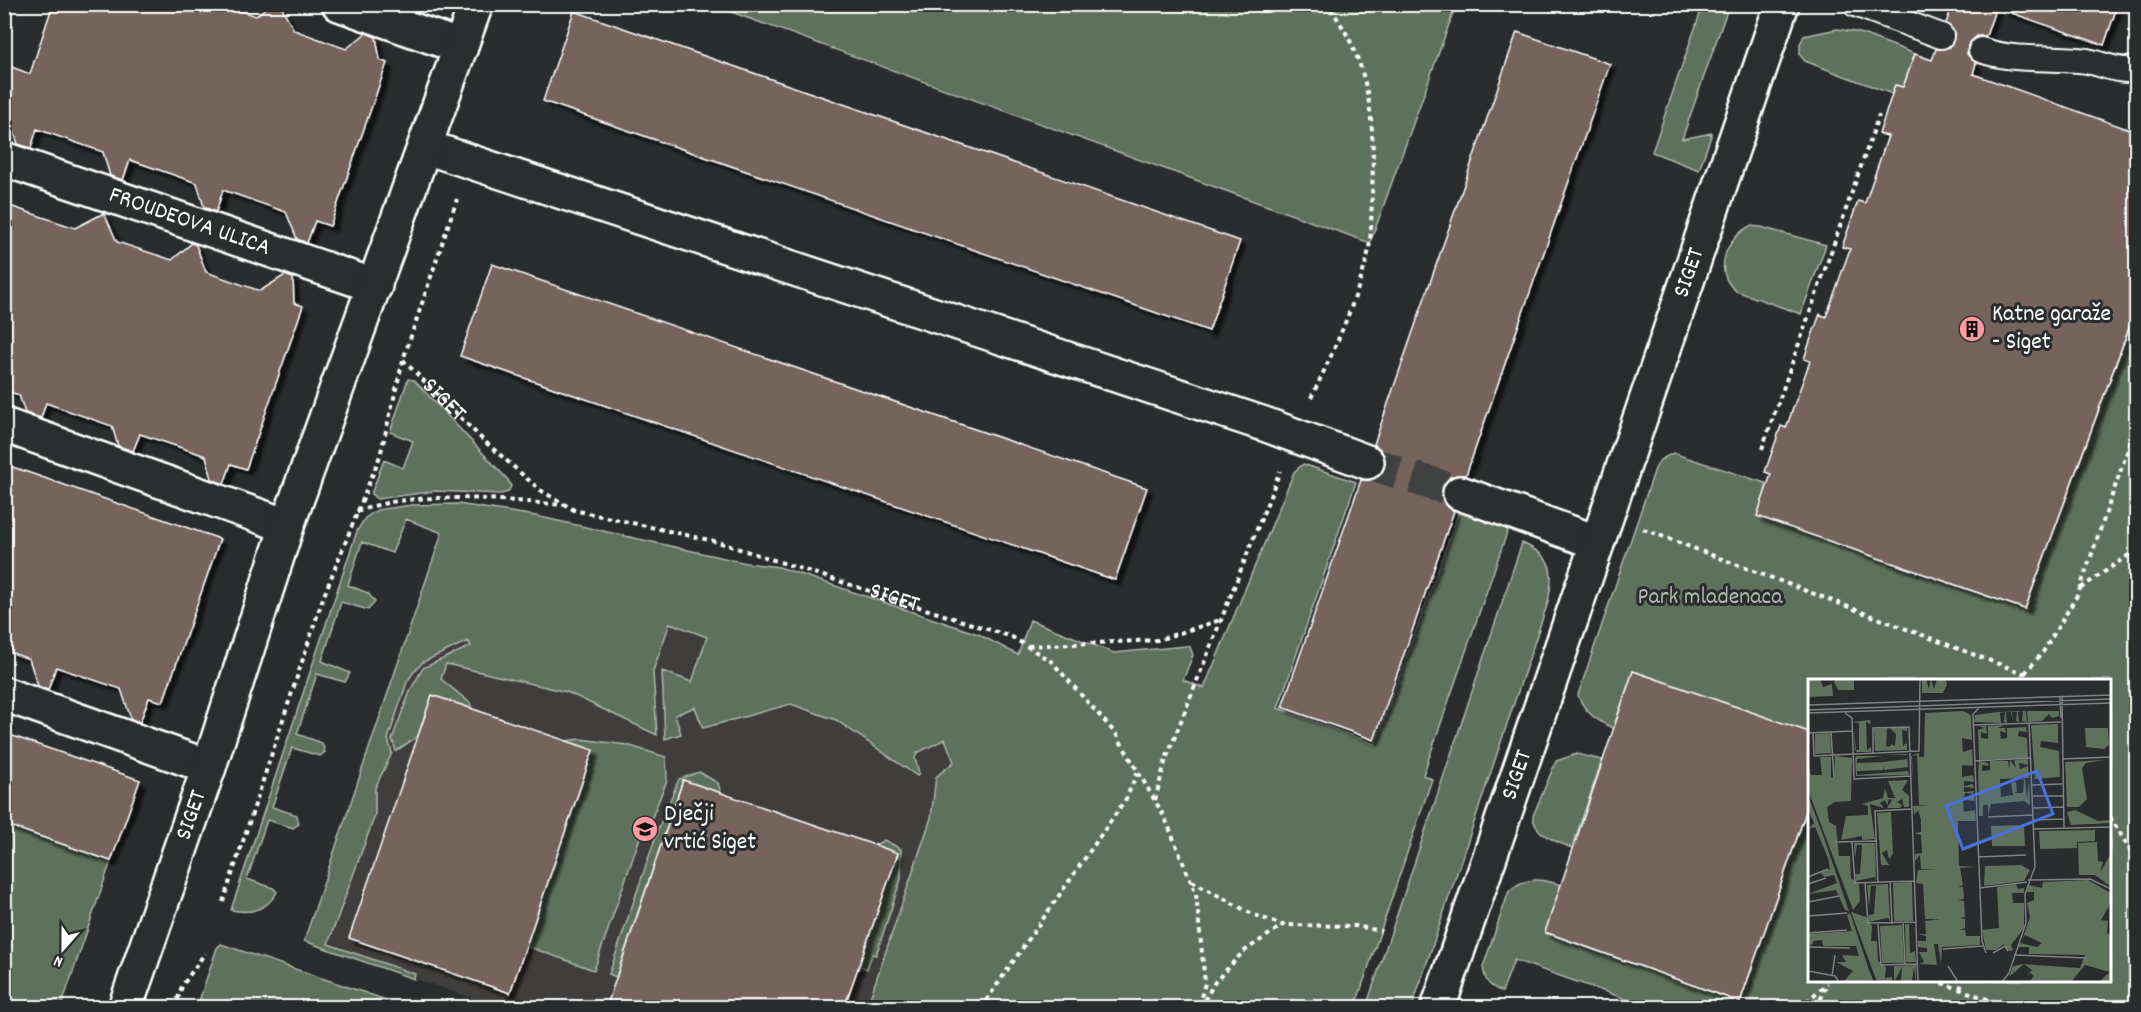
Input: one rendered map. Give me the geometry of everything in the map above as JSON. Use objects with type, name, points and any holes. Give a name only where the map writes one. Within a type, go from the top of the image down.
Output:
[{"type":"street","points":[[339,4],[461,47]]},
{"type":"street","name":"SIGET","points":[[125,1008],[209,767],[287,526],[476,4]]},
{"type":"street","name":"SIGET","points":[[1438,1008],[1782,4]]},
{"type":"street","points":[[426,147],[1264,424],[1367,462]]},
{"type":"street","name":"FROUDEOVA ULICA","points":[[4,159],[375,286]]},
{"type":"street","points":[[4,425],[287,526]]},
{"type":"street","points":[[1460,493],[1596,542]]},
{"type":"street","points":[[4,694],[209,767]]},
{"type":"lane","points":[[1855,4],[1941,36]]},
{"type":"lane","points":[[1981,50],[1996,55],[2086,61],[2128,71],[2136,69]]},
{"type":"path","points":[[1761,449],[1879,114]]},
{"type":"path","points":[[223,902],[323,598],[380,456],[403,360],[470,162]]},
{"type":"path","name":"SIGET","points":[[403,360],[482,439],[540,490],[574,510],[718,542],[1012,637],[1052,662],[1116,734],[1165,818],[1196,894],[1205,983],[1199,1008]]},
{"type":"path","points":[[2021,679],[2043,652],[2080,588],[2136,426]]},
{"type":"path","points":[[357,512],[374,505],[452,498],[566,505]]},
{"type":"path","points":[[1632,525],[2025,674],[2028,679]]},
{"type":"path","points":[[2080,588],[2136,550]]},
{"type":"path","points":[[1027,646],[1158,640],[1220,620]]},
{"type":"path","points":[[981,1008],[1126,799],[1138,771]]},
{"type":"path","points":[[2111,820],[2136,860]]},
{"type":"path","points":[[1190,880],[1252,914],[1283,925],[1356,926],[1382,931]]},
{"type":"path","points":[[1199,1008],[1215,981],[1243,952],[1283,925]]},
{"type":"path","points":[[175,1008],[182,986],[205,953]]},
{"type":"path","points":[[1800,1008],[1827,982]]},
{"type":"path","points":[[1817,1008],[1827,982]]},
{"type":"path","points":[[1936,982],[2013,1008]]},
{"type":"path","points":[[1959,989],[1962,982]]},
{"type":"shaded area","name":"Dječji vrtić Siget","points":[[456,510],[989,688],[882,1007],[498,1007],[310,943]]},
{"type":"green space","points":[[712,5],[1456,5],[1370,243]]},
{"type":"green space","points":[[1703,5],[1729,5],[1682,139],[1712,133],[1699,170],[1652,152]]},
{"type":"green space","points":[[1837,29],[1860,33],[1915,54],[1903,87],[1892,94],[1805,61],[1800,55],[1800,44],[1804,36]]},
{"type":"green space","points":[[1750,226],[1826,245],[1801,314],[1736,291],[1729,283],[1725,274],[1725,256],[1734,239]]},
{"type":"green space","name":"Park mladenaca","points":[[2136,309],[2136,1007],[1649,1007],[1514,960],[1502,992],[1486,980],[1483,967],[1509,891],[1521,883],[1540,880],[1561,885],[1545,933],[1739,1001],[1808,807],[1808,982],[2111,982],[2111,679],[1808,679],[1808,732],[1633,671],[1613,728],[1592,715],[1578,695],[1655,469],[1660,460],[1673,453],[1768,484],[1757,516],[2025,609]]},
{"type":"green space","points":[[408,379],[414,380],[508,480],[511,486],[508,492],[501,494],[436,491],[377,499],[371,494],[384,460],[403,468],[413,441],[390,432]]},
{"type":"green space","points":[[1303,464],[1356,482],[1278,708],[1375,744],[1460,508],[1509,527],[1423,775],[1432,779],[1355,1007],[867,1007],[931,818],[936,777],[954,762],[945,739],[917,753],[915,758],[919,773],[917,776],[836,720],[791,704],[703,728],[695,707],[675,715],[681,734],[665,739],[662,671],[692,682],[707,637],[670,623],[653,671],[657,735],[567,692],[446,664],[441,679],[470,703],[472,709],[432,695],[418,736],[396,751],[392,739],[411,689],[423,668],[471,646],[468,641],[423,662],[407,682],[388,739],[392,753],[375,788],[375,815],[328,944],[415,974],[414,979],[304,941],[442,533],[406,519],[392,553],[362,542],[348,585],[368,593],[375,602],[368,610],[341,602],[322,661],[350,673],[345,682],[317,674],[297,734],[322,743],[325,752],[320,756],[292,748],[272,807],[297,815],[299,824],[293,828],[267,820],[247,879],[273,888],[277,892],[263,907],[251,911],[231,910],[357,531],[365,518],[377,510],[412,505],[458,504],[536,516],[746,563],[779,567],[978,634],[1018,655],[1030,620],[1114,653],[1186,646],[1190,647],[1193,655],[1183,680],[1204,688],[1294,472]]},
{"type":"green space","points":[[1522,543],[1533,548],[1546,559],[1551,573],[1548,602],[1412,1007],[1366,1007]]},
{"type":"green space","points":[[580,739],[627,745],[666,757],[667,780],[650,822],[645,823],[594,970],[526,946],[593,750],[566,741]]},
{"type":"green space","points":[[1577,754],[1602,760],[1572,848],[1542,833],[1534,823],[1533,816],[1556,761]]},
{"type":"green space","points":[[699,772],[718,783],[721,793],[683,780],[616,977],[609,974],[659,827],[679,779]]},
{"type":"green space","points":[[5,824],[111,861],[61,1007],[5,1008]]},
{"type":"green space","points":[[884,840],[901,849],[901,879],[876,955],[872,954],[867,969],[859,966],[897,854],[875,845]]},
{"type":"green space","points":[[221,944],[407,1007],[197,1007],[217,948]]},
{"type":"building","points":[[53,4],[220,4],[256,16],[270,4],[280,4],[294,30],[346,49],[366,33],[376,37],[380,60],[387,63],[330,226],[315,221],[307,243],[297,239],[286,212],[223,190],[216,212],[204,207],[197,183],[145,165],[130,160],[123,180],[110,176],[103,152],[37,129],[31,148],[18,144],[10,121],[4,119],[4,64],[30,74]]},
{"type":"building","name":"Katne garaže - Siget","points":[[1953,4],[1997,4],[1986,36],[1977,36],[1968,45],[1967,54],[1976,63],[1973,74],[2136,132],[2136,309],[2025,609],[1757,516],[1771,474],[1765,472],[1781,426],[1786,428],[1810,361],[1804,359],[1810,341],[1820,314],[1826,317],[1850,249],[1842,247],[1858,201],[1865,203],[1888,136],[1879,134],[1895,85],[1903,87],[1915,54],[1932,60],[1936,49],[1950,47],[1955,33],[1946,23]]},
{"type":"building","points":[[2004,4],[2118,4],[2104,45],[2003,10]]},
{"type":"building","points":[[574,11],[1240,241],[1209,331],[543,101]]},
{"type":"building","points":[[1517,32],[1610,64],[1466,475],[1448,478],[1442,487],[1445,505],[1454,511],[1374,740],[1282,707],[1361,480],[1378,477],[1385,468],[1382,451],[1374,444]]},
{"type":"building","points":[[4,204],[75,228],[104,213],[117,242],[172,260],[192,243],[196,245],[206,272],[260,291],[285,275],[293,278],[294,303],[303,306],[246,469],[231,464],[224,484],[212,479],[206,456],[140,434],[133,451],[118,446],[112,426],[46,403],[41,418],[25,413],[19,395],[4,390]]},
{"type":"building","points":[[492,264],[1147,488],[1115,580],[460,356]]},
{"type":"building","points":[[4,464],[220,539],[163,702],[149,698],[140,722],[131,719],[121,689],[56,667],[48,690],[38,686],[29,659],[4,650]]},
{"type":"building","points":[[1633,671],[1808,732],[1808,806],[1740,1002],[1545,932]]},
{"type":"building","points":[[432,695],[593,750],[510,993],[349,938]]},
{"type":"building","points":[[4,733],[140,780],[111,861],[4,824]]},
{"type":"building","points":[[683,780],[898,853],[844,1008],[606,1008]]},
{"type":"tunnel","points":[[1367,462],[1460,493]]},
{"type":"place","name":"Katne garaže - Siget","points":[[1972,329]]},
{"type":"place","name":"Dječji vrtić Siget","points":[[645,829]]}]
